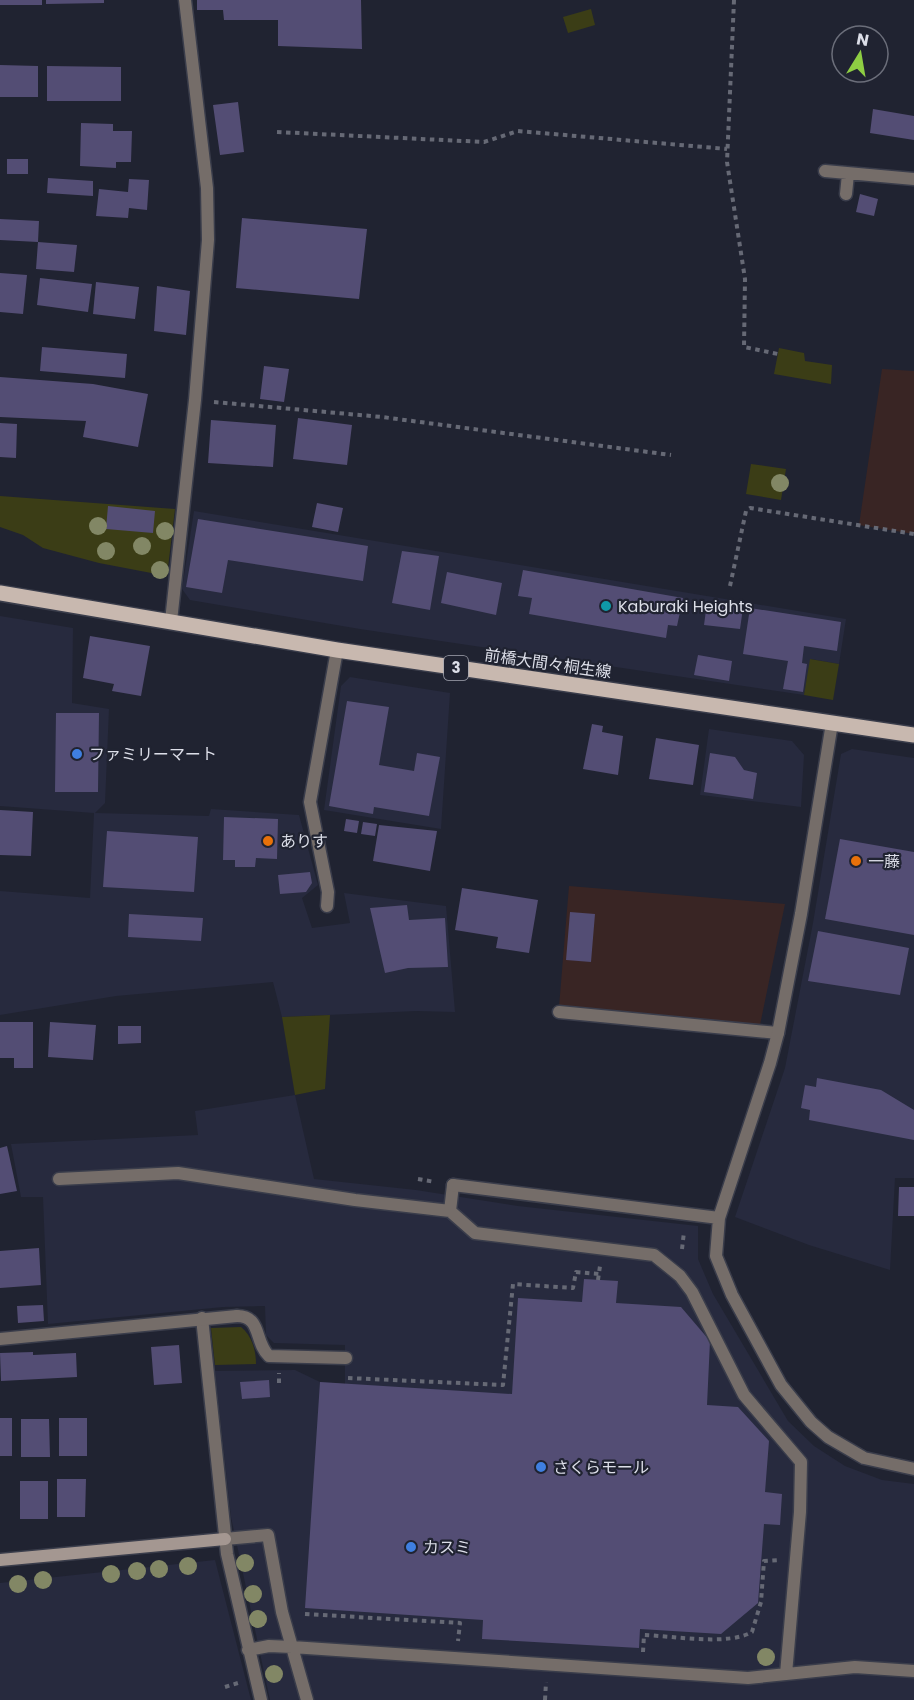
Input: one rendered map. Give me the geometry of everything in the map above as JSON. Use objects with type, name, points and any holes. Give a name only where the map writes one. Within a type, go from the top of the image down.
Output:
[{"type":"main road","name":"前橋大間々桐生線","points":[[0,592],[337,650],[914,735]]},
{"type":"street","points":[[171,621],[195,400],[208,240],[207,208],[185,0]]},
{"type":"street","points":[[825,171],[914,179]]},
{"type":"street","points":[[846,194],[848,174]]},
{"type":"street","points":[[327,906],[328,892],[310,802],[337,650]]},
{"type":"street","points":[[832,723],[801,914],[778,1033],[719,1218],[716,1256],[724,1279],[781,1385],[811,1422],[847,1449],[885,1464],[914,1469]]},
{"type":"street","points":[[559,1012],[778,1033]]},
{"type":"street","points":[[59,1179],[178,1173],[355,1200],[450,1211],[475,1233],[654,1256],[680,1276],[692,1292],[744,1395],[801,1462],[799,1524],[786,1674]]},
{"type":"street","points":[[450,1211],[453,1185],[719,1218]]},
{"type":"street","points":[[0,1339],[202,1318],[246,1316],[253,1320],[264,1351],[269,1356],[346,1359]]},
{"type":"street","points":[[202,1318],[225,1539],[261,1700]]},
{"type":"street","points":[[0,1560],[268,1535],[282,1612],[307,1700]]},
{"type":"street","points":[[248,1650],[269,1646],[292,1647],[748,1678],[855,1667],[914,1671]]},
{"type":"path","points":[[734,0],[727,149],[736,233],[745,279],[744,347],[778,354]]},
{"type":"path","points":[[277,132],[484,142],[518,131],[727,149]]},
{"type":"path","points":[[195,400],[382,417],[671,455]]},
{"type":"path","points":[[730,586],[746,511],[750,508],[914,534]]},
{"type":"path","points":[[682,1249],[684,1229]]},
{"type":"path","points":[[345,1378],[503,1385],[513,1284],[573,1288],[576,1272],[599,1274]]},
{"type":"path","points":[[631,1652],[643,1653],[645,1635],[723,1639],[744,1637],[752,1632],[761,1602],[764,1560],[782,1560],[782,1550]]},
{"type":"path","points":[[305,1614],[460,1623],[458,1642],[469,1643]]},
{"type":"path","points":[[225,1687],[242,1682]]},
{"type":"shaded area","points":[[882,369],[914,371],[914,534],[859,525]]},
{"type":"shaded area","points":[[194,511],[846,619],[839,664],[811,659],[804,695],[360,629],[190,600],[182,589]]},
{"type":"shaded area","points":[[0,616],[73,628],[72,703],[109,709],[105,803],[95,813],[209,816],[211,809],[299,815],[318,885],[302,898],[312,928],[350,923],[344,893],[446,906],[455,1012],[416,1011],[282,1017],[273,982],[116,996],[0,1015],[0,891],[90,898],[94,813],[0,806]]},
{"type":"shaded area","points":[[350,677],[450,693],[441,829],[324,810],[341,686]]},
{"type":"shaded area","points":[[709,729],[792,741],[804,755],[801,807],[700,795]]},
{"type":"shaded area","points":[[852,749],[914,758],[914,1178],[895,1178],[890,1270],[809,1245],[735,1217],[785,1068],[813,923],[841,754]]},
{"type":"shaded area","points":[[569,886],[785,904],[760,1025],[559,1007]]},
{"type":"shaded area","points":[[295,1095],[314,1179],[416,1190],[518,1206],[698,1226],[698,1259],[713,1294],[788,1421],[814,1446],[845,1466],[882,1480],[914,1484],[914,1700],[270,1700],[231,1517],[215,1371],[295,1370],[320,1382],[345,1384],[345,1345],[274,1343],[266,1335],[265,1306],[223,1307],[48,1324],[43,1197],[21,1197],[11,1144],[198,1135],[195,1111]]},
{"type":"shaded area","points":[[215,1560],[251,1700],[0,1700],[0,1583]]},
{"type":"green space","points":[[591,9],[595,25],[568,33],[563,17]]},
{"type":"green space","points":[[779,348],[804,353],[805,361],[832,365],[831,384],[774,374]]},
{"type":"green space","points":[[751,464],[786,469],[781,500],[746,494]]},
{"type":"green space","points":[[0,496],[175,509],[167,576],[99,563],[43,548],[23,535],[0,527]]},
{"type":"green space","points":[[810,659],[839,664],[833,700],[804,695]]},
{"type":"green space","points":[[330,1015],[325,1089],[295,1095],[282,1017]]},
{"type":"green space","points":[[241,1327],[253,1344],[256,1364],[215,1365],[211,1328]]},
{"type":"building","points":[[0,0],[42,0],[42,5],[0,5]]},
{"type":"building","points":[[46,0],[104,0],[104,3],[46,4]]},
{"type":"building","points":[[197,0],[361,0],[362,49],[278,46],[278,20],[224,20],[223,10],[197,10]]},
{"type":"building","points":[[0,65],[38,66],[38,97],[0,97]]},
{"type":"building","points":[[47,66],[121,67],[121,101],[47,101]]},
{"type":"building","points":[[238,102],[244,152],[220,155],[213,105]]},
{"type":"building","points":[[873,109],[914,116],[914,140],[870,133]]},
{"type":"building","points":[[81,123],[113,124],[113,131],[132,131],[131,162],[116,162],[116,168],[80,166]]},
{"type":"building","points":[[7,159],[28,159],[28,174],[7,174]]},
{"type":"building","points":[[48,178],[93,181],[93,196],[47,193]]},
{"type":"building","points":[[129,179],[149,180],[147,210],[129,208],[128,218],[96,216],[99,189],[128,192]]},
{"type":"building","points":[[860,194],[878,199],[874,216],[856,212]]},
{"type":"building","points":[[242,218],[367,229],[359,299],[236,288]]},
{"type":"building","points":[[0,219],[39,221],[38,242],[0,240]]},
{"type":"building","points":[[38,242],[77,245],[74,272],[36,269]]},
{"type":"building","points":[[0,273],[27,275],[23,314],[0,312]]},
{"type":"building","points":[[40,278],[92,284],[88,312],[37,305]]},
{"type":"building","points":[[96,282],[139,287],[135,319],[93,314]]},
{"type":"building","points":[[157,286],[190,291],[186,335],[154,331]]},
{"type":"building","points":[[42,347],[127,354],[125,378],[40,371]]},
{"type":"building","points":[[264,366],[289,369],[284,402],[260,399]]},
{"type":"building","points":[[0,377],[93,384],[148,394],[138,447],[83,437],[86,421],[0,417]]},
{"type":"building","points":[[298,418],[352,425],[347,465],[293,459]]},
{"type":"building","points":[[211,420],[276,425],[273,467],[208,463]]},
{"type":"building","points":[[0,423],[17,424],[16,458],[0,457]]},
{"type":"building","points":[[317,503],[343,508],[338,532],[312,527]]},
{"type":"building","points":[[108,506],[155,511],[153,533],[106,529]]},
{"type":"building","points":[[198,519],[368,546],[363,581],[228,560],[222,593],[186,587]]},
{"type":"building","points":[[402,551],[439,556],[430,610],[392,603]]},
{"type":"building","name":"Kaburaki Heights","points":[[523,570],[683,598],[677,626],[668,625],[666,638],[529,614],[532,598],[518,596]]},
{"type":"building","points":[[447,572],[502,583],[496,615],[441,603]]},
{"type":"building","points":[[707,603],[743,608],[740,629],[704,625]]},
{"type":"building","points":[[750,608],[841,622],[837,651],[804,646],[802,663],[807,664],[803,692],[783,689],[788,661],[743,654]]},
{"type":"building","points":[[90,636],[150,646],[141,696],[112,691],[114,684],[83,678]]},
{"type":"building","points":[[698,655],[732,661],[729,681],[694,675]]},
{"type":"building","points":[[347,701],[389,707],[379,765],[414,771],[417,753],[440,757],[429,816],[374,807],[373,814],[329,806]]},
{"type":"building","points":[[56,713],[99,713],[98,792],[55,792]]},
{"type":"building","points":[[592,724],[603,726],[602,732],[623,736],[618,775],[583,769]]},
{"type":"building","points":[[656,738],[699,745],[693,785],[649,779]]},
{"type":"building","points":[[710,753],[735,757],[744,770],[757,773],[753,799],[704,792]]},
{"type":"building","points":[[0,810],[33,812],[31,856],[0,855]]},
{"type":"building","points":[[224,817],[278,819],[277,859],[256,858],[255,867],[235,867],[235,860],[223,860]]},
{"type":"building","points":[[346,819],[359,821],[357,833],[344,831]]},
{"type":"building","points":[[363,822],[377,824],[375,836],[361,834]]},
{"type":"building","points":[[379,825],[437,831],[430,871],[373,861]]},
{"type":"building","points":[[107,831],[198,837],[194,892],[103,887]]},
{"type":"building","points":[[840,839],[914,852],[914,935],[825,919]]},
{"type":"building","points":[[310,872],[312,883],[306,892],[280,894],[278,875]]},
{"type":"building","points":[[462,888],[538,900],[529,953],[496,948],[498,937],[455,930]]},
{"type":"building","points":[[407,905],[409,920],[445,918],[448,967],[408,968],[385,973],[370,908]]},
{"type":"building","points":[[570,912],[595,914],[591,962],[566,960]]},
{"type":"building","points":[[129,914],[203,918],[201,941],[128,937]]},
{"type":"building","points":[[818,931],[909,948],[900,995],[808,981]]},
{"type":"building","points":[[0,1022],[33,1022],[33,1068],[14,1068],[14,1058],[0,1058]]},
{"type":"building","points":[[50,1022],[96,1025],[93,1060],[48,1057]]},
{"type":"building","points":[[118,1026],[141,1026],[141,1043],[118,1044]]},
{"type":"building","points":[[817,1078],[881,1090],[914,1110],[914,1140],[809,1120],[810,1110],[801,1108],[805,1085],[816,1087]]},
{"type":"building","points":[[7,1146],[17,1191],[0,1194],[0,1148]]},
{"type":"building","points":[[899,1187],[914,1187],[914,1216],[898,1216]]},
{"type":"building","points":[[39,1248],[41,1285],[0,1288],[0,1251]]},
{"type":"building","name":"さくらモール","points":[[584,1279],[618,1281],[616,1303],[681,1307],[710,1341],[707,1405],[738,1407],[769,1441],[765,1492],[782,1494],[780,1525],[764,1524],[758,1603],[721,1634],[640,1629],[639,1648],[482,1639],[483,1620],[305,1608],[320,1382],[512,1394],[518,1298],[582,1302]]},
{"type":"building","points":[[43,1305],[44,1321],[18,1323],[17,1306]]},
{"type":"building","points":[[179,1345],[182,1383],[154,1385],[151,1347]]},
{"type":"building","points":[[33,1352],[33,1355],[76,1353],[77,1377],[1,1381],[0,1353]]},
{"type":"building","points":[[269,1380],[270,1397],[242,1399],[240,1382]]},
{"type":"building","points":[[0,1418],[12,1418],[12,1456],[0,1456]]},
{"type":"building","points":[[59,1418],[87,1418],[87,1456],[59,1456]]},
{"type":"building","points":[[21,1419],[49,1419],[50,1457],[21,1457]]},
{"type":"building","points":[[57,1479],[86,1479],[85,1517],[57,1517]]},
{"type":"building","points":[[20,1481],[48,1481],[48,1519],[20,1519]]},
{"type":"place","name":"Kaburaki Heights","points":[[606,606]]},
{"type":"place","name":"ファミリーマート","points":[[77,754]]},
{"type":"place","name":"ありす","points":[[268,841]]},
{"type":"place","name":"一藤","points":[[856,861]]},
{"type":"place","name":"さくらモール","points":[[541,1467]]},
{"type":"place","name":"カスミ","points":[[411,1547]]}]
